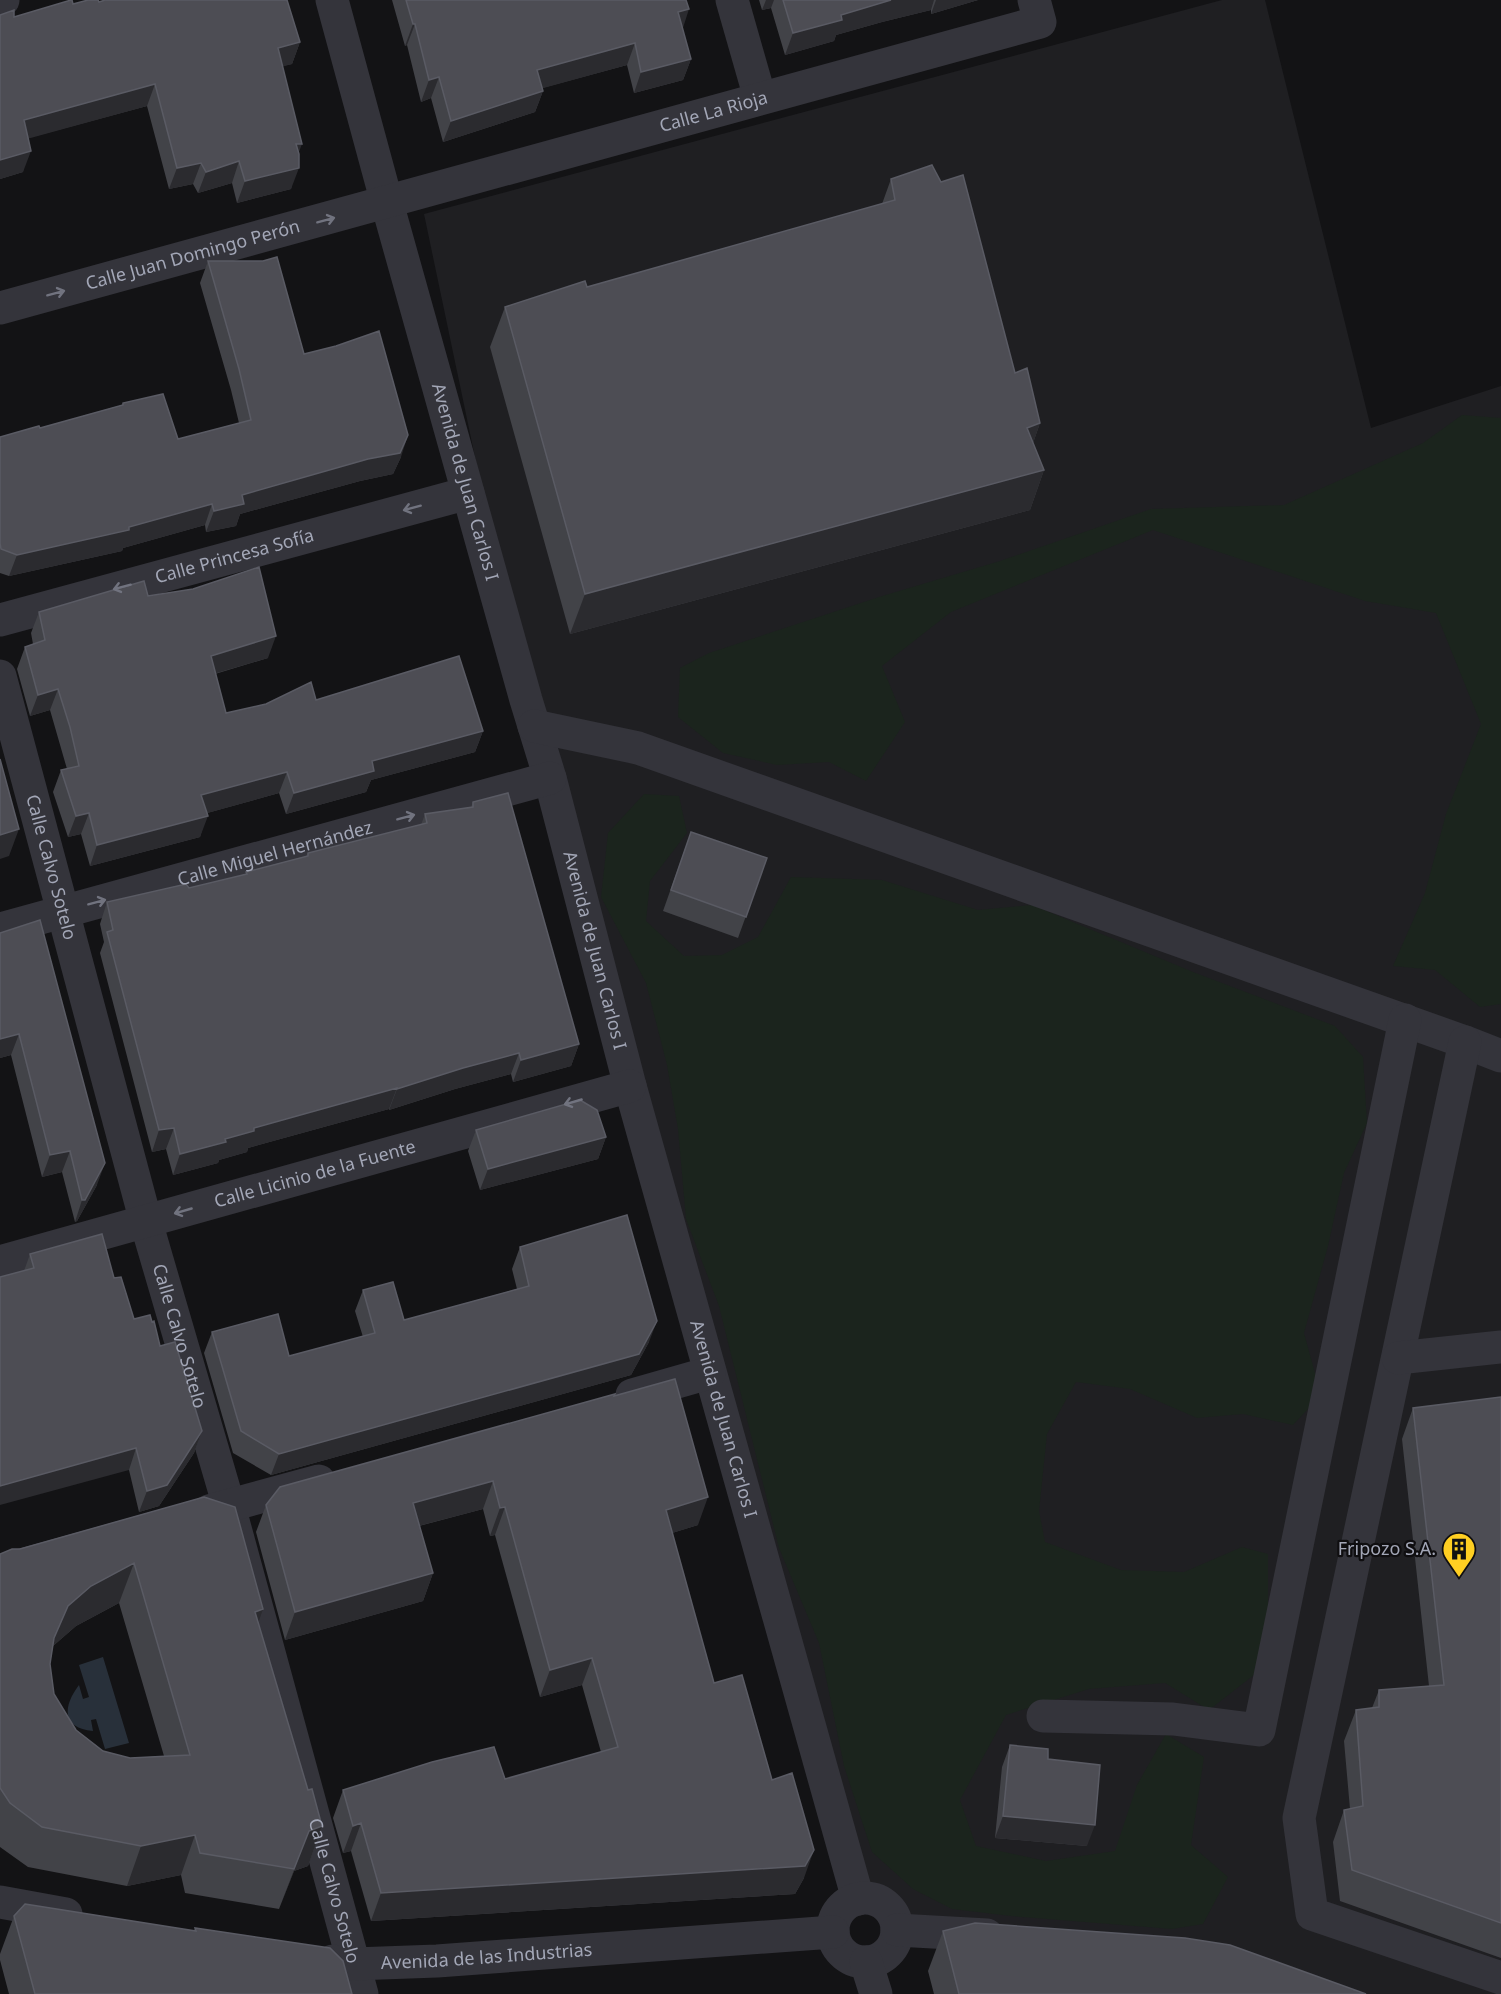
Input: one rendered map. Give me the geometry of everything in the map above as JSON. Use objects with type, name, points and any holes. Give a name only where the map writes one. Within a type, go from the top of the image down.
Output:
[{"type":"street","name":"Avenida de Juan Carlos I","points":[[332,0],[468,493],[550,778],[630,1086],[709,1373],[858,1899]]},
{"type":"street","points":[[732,0],[760,98]]},
{"type":"street","name":"Calle La Rioja","points":[[387,203],[760,98],[1037,11]]},
{"type":"street","name":"Calle Juan Domingo Perón","points":[[0,308],[387,203]]},
{"type":"street","name":"Calle Princesa Sofía","points":[[0,620],[468,493]]},
{"type":"street","name":"Calle Calvo Sotelo","points":[[0,676],[146,1222],[229,1506],[358,1979]]},
{"type":"street","points":[[534,726],[638,748],[1501,1056]]},
{"type":"street","name":"Calle Miguel Hernández","points":[[0,929],[550,778]]},
{"type":"street","points":[[1043,1716],[1173,1719],[1259,1730],[1405,1020]]},
{"type":"street","points":[[1465,1042],[1299,1818],[1312,1914],[1501,1978]]},
{"type":"street","name":"Calle Licinio de la Fuente","points":[[0,1262],[630,1086]]},
{"type":"street","points":[[1398,1358],[1501,1347]]},
{"type":"street","points":[[598,1404],[709,1373]]},
{"type":"street","points":[[183,1519],[345,1474]]},
{"type":"street","points":[[867,1898],[885,1905],[891,1911],[897,1930],[896,1938],[888,1952],[874,1961],[866,1962],[856,1961],[840,1950],[833,1932],[834,1923],[842,1907],[858,1899],[867,1898]]},
{"type":"street","points":[[0,1902],[94,1919]]},
{"type":"street","points":[[897,1930],[1021,1937]]},
{"type":"street","name":"Avenida de las Industrias","points":[[307,1956],[358,1979],[437,1961],[833,1932]]},
{"type":"street","points":[[866,1962],[876,1994]]},
{"type":"shaded area","points":[[1222,0],[1265,0],[1371,428],[1501,386],[1501,1994],[1324,1994],[895,1921],[885,1905],[867,1898],[526,700],[424,214]]},
{"type":"shaded area","points":[[1462,415],[1501,418],[1501,1004],[1480,1007],[1435,970],[1393,966],[1425,893],[1446,814],[1481,724],[1436,613],[1365,601],[1153,530],[951,612],[882,666],[905,722],[866,781],[829,762],[777,765],[723,753],[678,717],[680,668],[709,653],[879,597],[1000,561],[1151,509],[1284,505],[1423,443]]},
{"type":"shaded area","points":[[644,794],[679,796],[687,833],[650,881],[646,921],[684,956],[722,955],[758,937],[791,877],[882,880],[978,910],[1032,905],[1193,972],[1335,1026],[1363,1057],[1367,1123],[1344,1173],[1328,1246],[1304,1333],[1321,1395],[1293,1425],[1243,1414],[1197,1418],[1130,1389],[1076,1382],[1047,1434],[1039,1511],[1045,1542],[1121,1570],[1184,1572],[1242,1547],[1268,1554],[1268,1664],[1209,1710],[1165,1683],[1089,1689],[1006,1715],[960,1800],[976,1846],[1046,1861],[1115,1851],[1137,1785],[1166,1734],[1204,1757],[1191,1845],[1228,1877],[1203,1924],[1172,1929],[952,1909],[913,1889],[872,1852],[844,1766],[819,1643],[779,1548],[719,1306],[686,1219],[678,1129],[667,1065],[646,983],[601,897],[608,833]]},
{"type":"shaded area","points":[[103,1657],[129,1743],[105,1749],[96,1719],[91,1720],[93,1731],[75,1726],[68,1715],[70,1701],[79,1685],[83,1699],[89,1697],[79,1665]]},
{"type":"building","points":[[72,0],[73,4],[88,0],[99,2],[105,0],[287,0],[300,42],[278,48],[302,144],[296,144],[299,168],[245,181],[239,161],[206,172],[201,163],[177,168],[155,84],[24,120],[31,151],[0,160],[0,15],[14,10],[14,17]]},
{"type":"building","points":[[406,0],[686,0],[689,9],[678,12],[691,59],[641,72],[635,43],[537,70],[543,91],[451,121],[439,77],[429,80],[415,24],[413,24]]},
{"type":"building","points":[[783,0],[891,0],[841,15],[842,20],[793,33]]},
{"type":"building","points":[[932,165],[941,182],[963,175],[1015,373],[1027,368],[1040,423],[1027,428],[1044,470],[585,594],[505,307],[585,281],[587,287],[895,200],[891,179]]},
{"type":"building","points":[[277,257],[304,354],[379,331],[408,435],[400,453],[368,459],[242,495],[244,504],[214,511],[212,504],[129,527],[129,530],[17,555],[1,549],[0,437],[163,394],[178,439],[251,420],[208,261],[263,261]]},
{"type":"building","points":[[259,567],[276,636],[211,656],[226,713],[266,704],[311,682],[316,700],[459,656],[483,731],[372,761],[374,771],[294,793],[287,772],[201,795],[208,816],[97,845],[89,813],[76,816],[61,770],[79,766],[58,689],[38,695],[25,647],[45,640],[39,612],[144,581],[148,596],[193,589]]},
{"type":"building","points":[[0,759],[19,829],[0,835]]},
{"type":"building","points":[[508,793],[579,1044],[521,1060],[519,1053],[463,1068],[397,1089],[254,1128],[254,1131],[225,1139],[226,1142],[180,1154],[174,1128],[159,1130],[107,932],[113,930],[107,902],[186,884],[189,888],[247,874],[246,872],[308,856],[308,853],[427,823],[425,814],[473,807],[473,802]]},
{"type":"building","points":[[691,832],[767,858],[746,917],[671,890]]},
{"type":"building","points":[[40,920],[105,1163],[85,1200],[82,1200],[70,1151],[50,1155],[19,1034],[0,1039],[0,933]]},
{"type":"building","points":[[580,1100],[597,1110],[606,1137],[488,1169],[476,1130]]},
{"type":"building","points":[[627,1215],[657,1321],[639,1354],[279,1454],[241,1431],[212,1332],[278,1314],[289,1356],[375,1333],[363,1290],[393,1282],[404,1320],[529,1286],[520,1247]]},
{"type":"building","points":[[102,1234],[114,1278],[121,1277],[134,1319],[150,1315],[152,1322],[154,1321],[160,1346],[175,1342],[202,1431],[167,1485],[147,1491],[136,1448],[0,1486],[0,1277],[34,1268],[30,1254]]},
{"type":"building","points":[[675,1379],[708,1497],[666,1510],[714,1683],[742,1675],[772,1780],[792,1773],[814,1850],[805,1866],[381,1893],[361,1823],[353,1826],[343,1790],[432,1762],[494,1747],[505,1779],[618,1747],[592,1658],[550,1670],[505,1507],[500,1508],[493,1481],[413,1503],[433,1573],[295,1612],[266,1505],[280,1487]]},
{"type":"building","name":"Fripozo S.A.","points":[[1501,1397],[1501,1923],[1352,1870],[1344,1810],[1363,1806],[1356,1710],[1379,1707],[1379,1690],[1444,1685],[1413,1408]]},
{"type":"building","points":[[204,1497],[235,1507],[263,1609],[255,1612],[308,1790],[312,1789],[322,1826],[309,1831],[294,1869],[200,1853],[195,1835],[141,1846],[42,1827],[10,1803],[0,1788],[0,1554],[12,1549],[20,1549]],"holes":[[[134,1563],[190,1755],[130,1758],[103,1751],[76,1730],[54,1694],[50,1664],[54,1638],[68,1606],[91,1586]]]},
{"type":"building","points":[[1010,1745],[1048,1749],[1048,1759],[1100,1765],[1095,1825],[1003,1816]]},
{"type":"building","points":[[25,1904],[196,1931],[195,1928],[330,1948],[343,1961],[352,1994],[35,1994],[14,1916]]},
{"type":"building","points":[[975,1923],[1185,1938],[1230,1945],[1366,1994],[959,1994],[943,1931]]},
{"type":"place","name":"Fripozo S.A.","points":[[1459,1578]]}]
